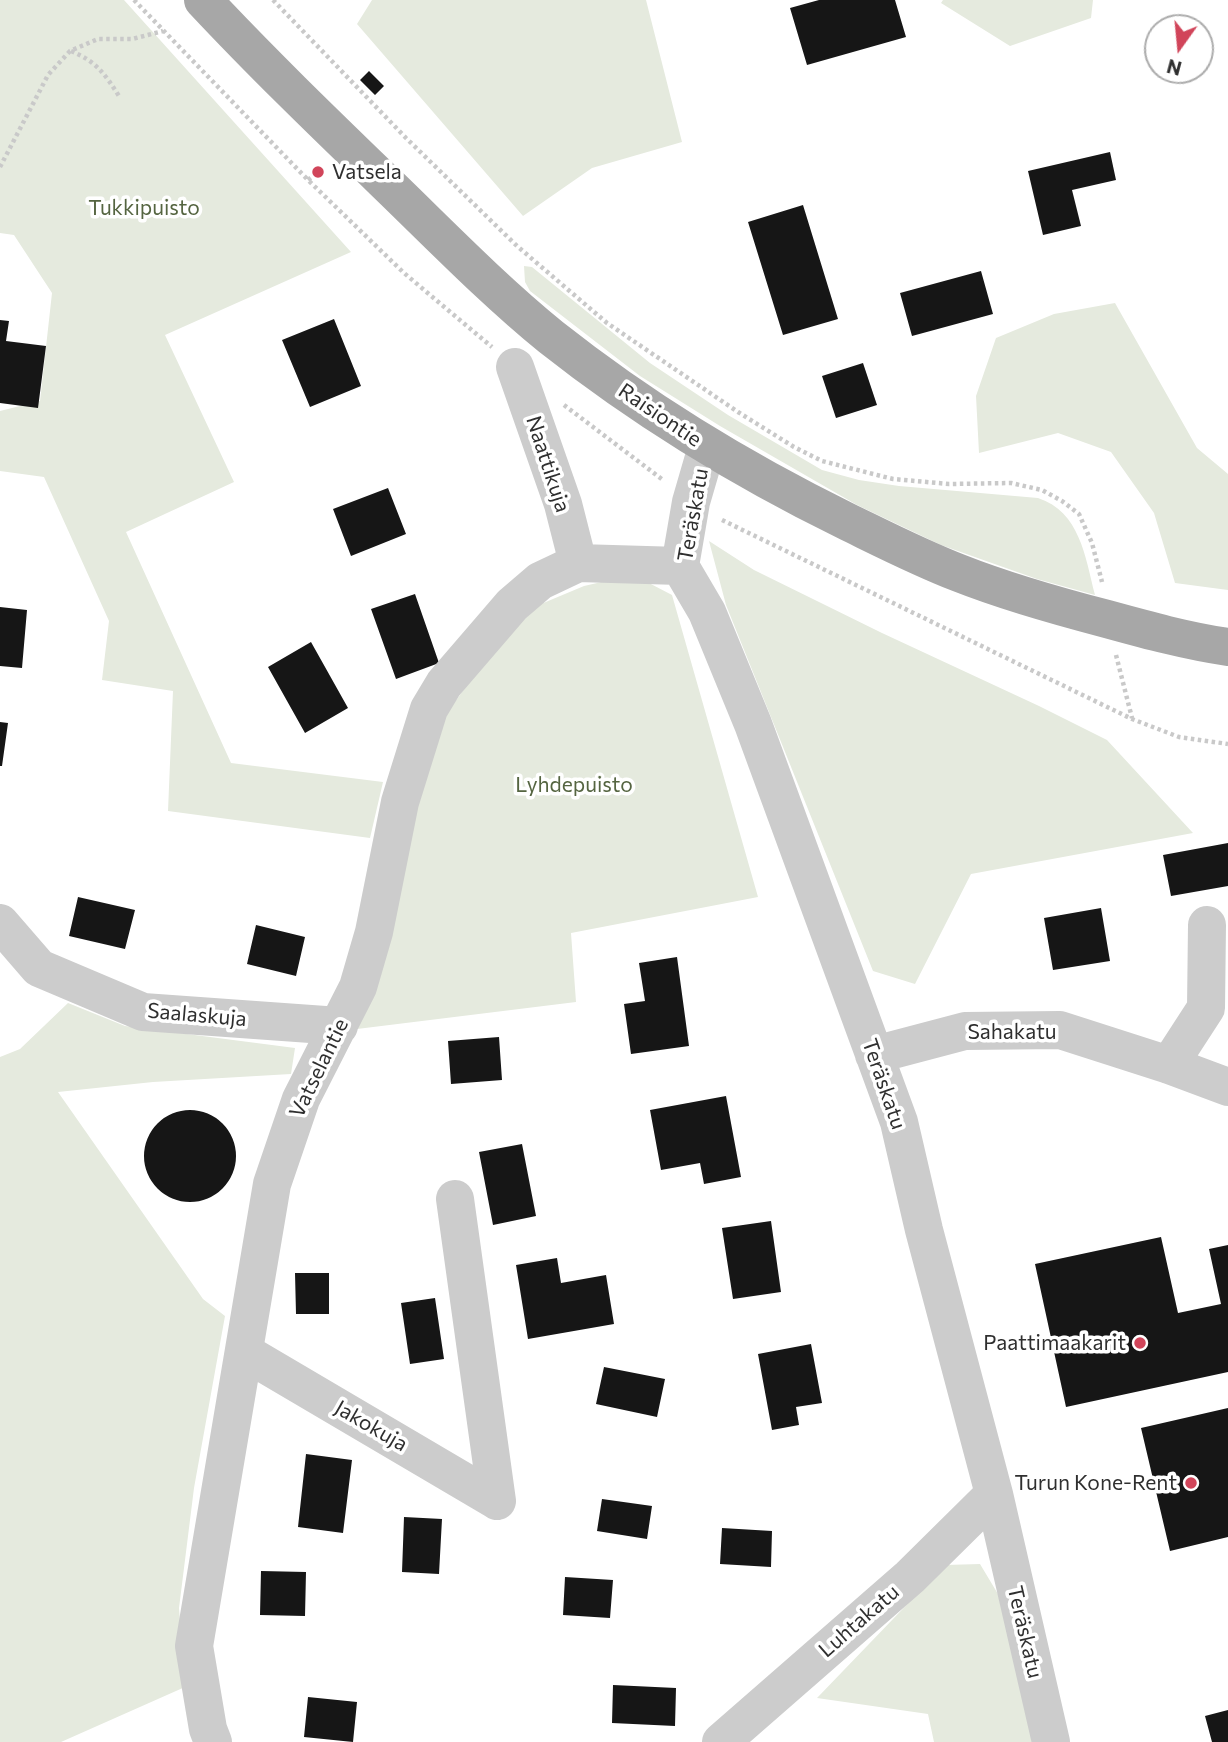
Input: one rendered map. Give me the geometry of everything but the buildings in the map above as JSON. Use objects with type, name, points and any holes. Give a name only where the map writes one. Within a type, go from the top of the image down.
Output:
[{"type":"main road","name":"Raisiontie","points":[[203,0],[253,53],[481,275],[550,336],[707,446],[804,501],[958,573],[1027,597],[1149,631],[1228,647]]},
{"type":"street","name":"Naattikuja","points":[[515,367],[563,504],[578,563]]},
{"type":"street","name":"Teräskatu","points":[[707,446],[691,502],[680,566],[707,612],[752,724],[899,1122],[924,1230],[994,1494],[1051,1742]]},
{"type":"street","name":"Vatselantie","points":[[213,1742],[208,1729],[194,1646],[271,1184],[301,1099],[358,987],[368,954],[400,802],[429,709],[444,684],[512,605],[540,581],[578,563],[680,566]]},
{"type":"street","name":"Saalaskuja","points":[[0,923],[39,968],[143,1012],[339,1026]]},
{"type":"street","points":[[1169,1065],[1206,1008],[1207,925]]},
{"type":"street","name":"Sahakatu","points":[[874,1055],[965,1031],[1060,1030],[1228,1087]]},
{"type":"street","name":"Jakokuja","points":[[244,1352],[497,1501],[455,1199]]},
{"type":"street","name":"Luhtakatu","points":[[720,1742],[910,1577],[994,1494]]},
{"type":"path","points":[[273,0],[421,153],[517,246],[607,323],[738,412],[822,461],[893,479],[949,484],[1011,483],[1042,490],[1062,500],[1079,514],[1092,543],[1102,582]]},
{"type":"path","points":[[0,167],[47,75],[70,51],[98,39],[132,38],[163,31]]},
{"type":"path","points":[[70,51],[89,59],[105,75],[119,96]]},
{"type":"path","points":[[412,161],[421,153]]},
{"type":"path","points":[[309,180],[318,172]]},
{"type":"path","points":[[1115,654],[1132,719]]},
{"type":"green space","name":"Tukkipuisto","points":[[0,0],[124,0],[351,252],[165,335],[234,482],[126,532],[231,763],[383,782],[370,838],[168,811],[173,691],[102,680],[109,621],[44,477],[0,471],[0,411],[40,401],[52,293],[14,235],[0,233]]},
{"type":"green space","points":[[372,0],[646,0],[682,142],[592,168],[523,216],[357,24]]},
{"type":"green space","points":[[943,0],[1093,0],[1091,18],[1010,46],[941,3]]},
{"type":"green space","points":[[524,266],[532,267],[650,363],[728,415],[822,470],[859,480],[899,486],[1038,498],[1052,505],[1072,525],[1078,537],[1095,595],[1037,579],[941,545],[857,505],[640,376],[530,291],[525,282]]},
{"type":"green space","points":[[1115,303],[1197,448],[1228,474],[1228,590],[1175,583],[1154,513],[1111,452],[1058,433],[979,453],[976,396],[996,338],[1054,314]]},
{"type":"green space","points":[[709,541],[754,570],[1107,740],[1193,833],[971,874],[915,984],[873,971],[726,605]]},
{"type":"green space","name":"Lyhdepuisto","points":[[619,578],[647,582],[672,595],[758,897],[571,933],[576,1002],[357,1029],[438,725],[497,644],[541,604],[584,586]]},
{"type":"green space","points":[[68,1003],[125,1026],[295,1048],[291,1074],[153,1082],[58,1092],[203,1299],[225,1316],[194,1488],[179,1608],[185,1687],[61,1742],[0,1742],[0,1057],[20,1049]]},
{"type":"green space","points":[[980,1564],[998,1594],[1033,1742],[934,1742],[928,1714],[817,1698],[945,1565]]},
{"type":"place","name":"Vatsela","points":[[318,172]]},
{"type":"place","name":"Paattimaakarit","points":[[1140,1343]]},
{"type":"place","name":"Turun Kone-Rent","points":[[1191,1483]]}]
